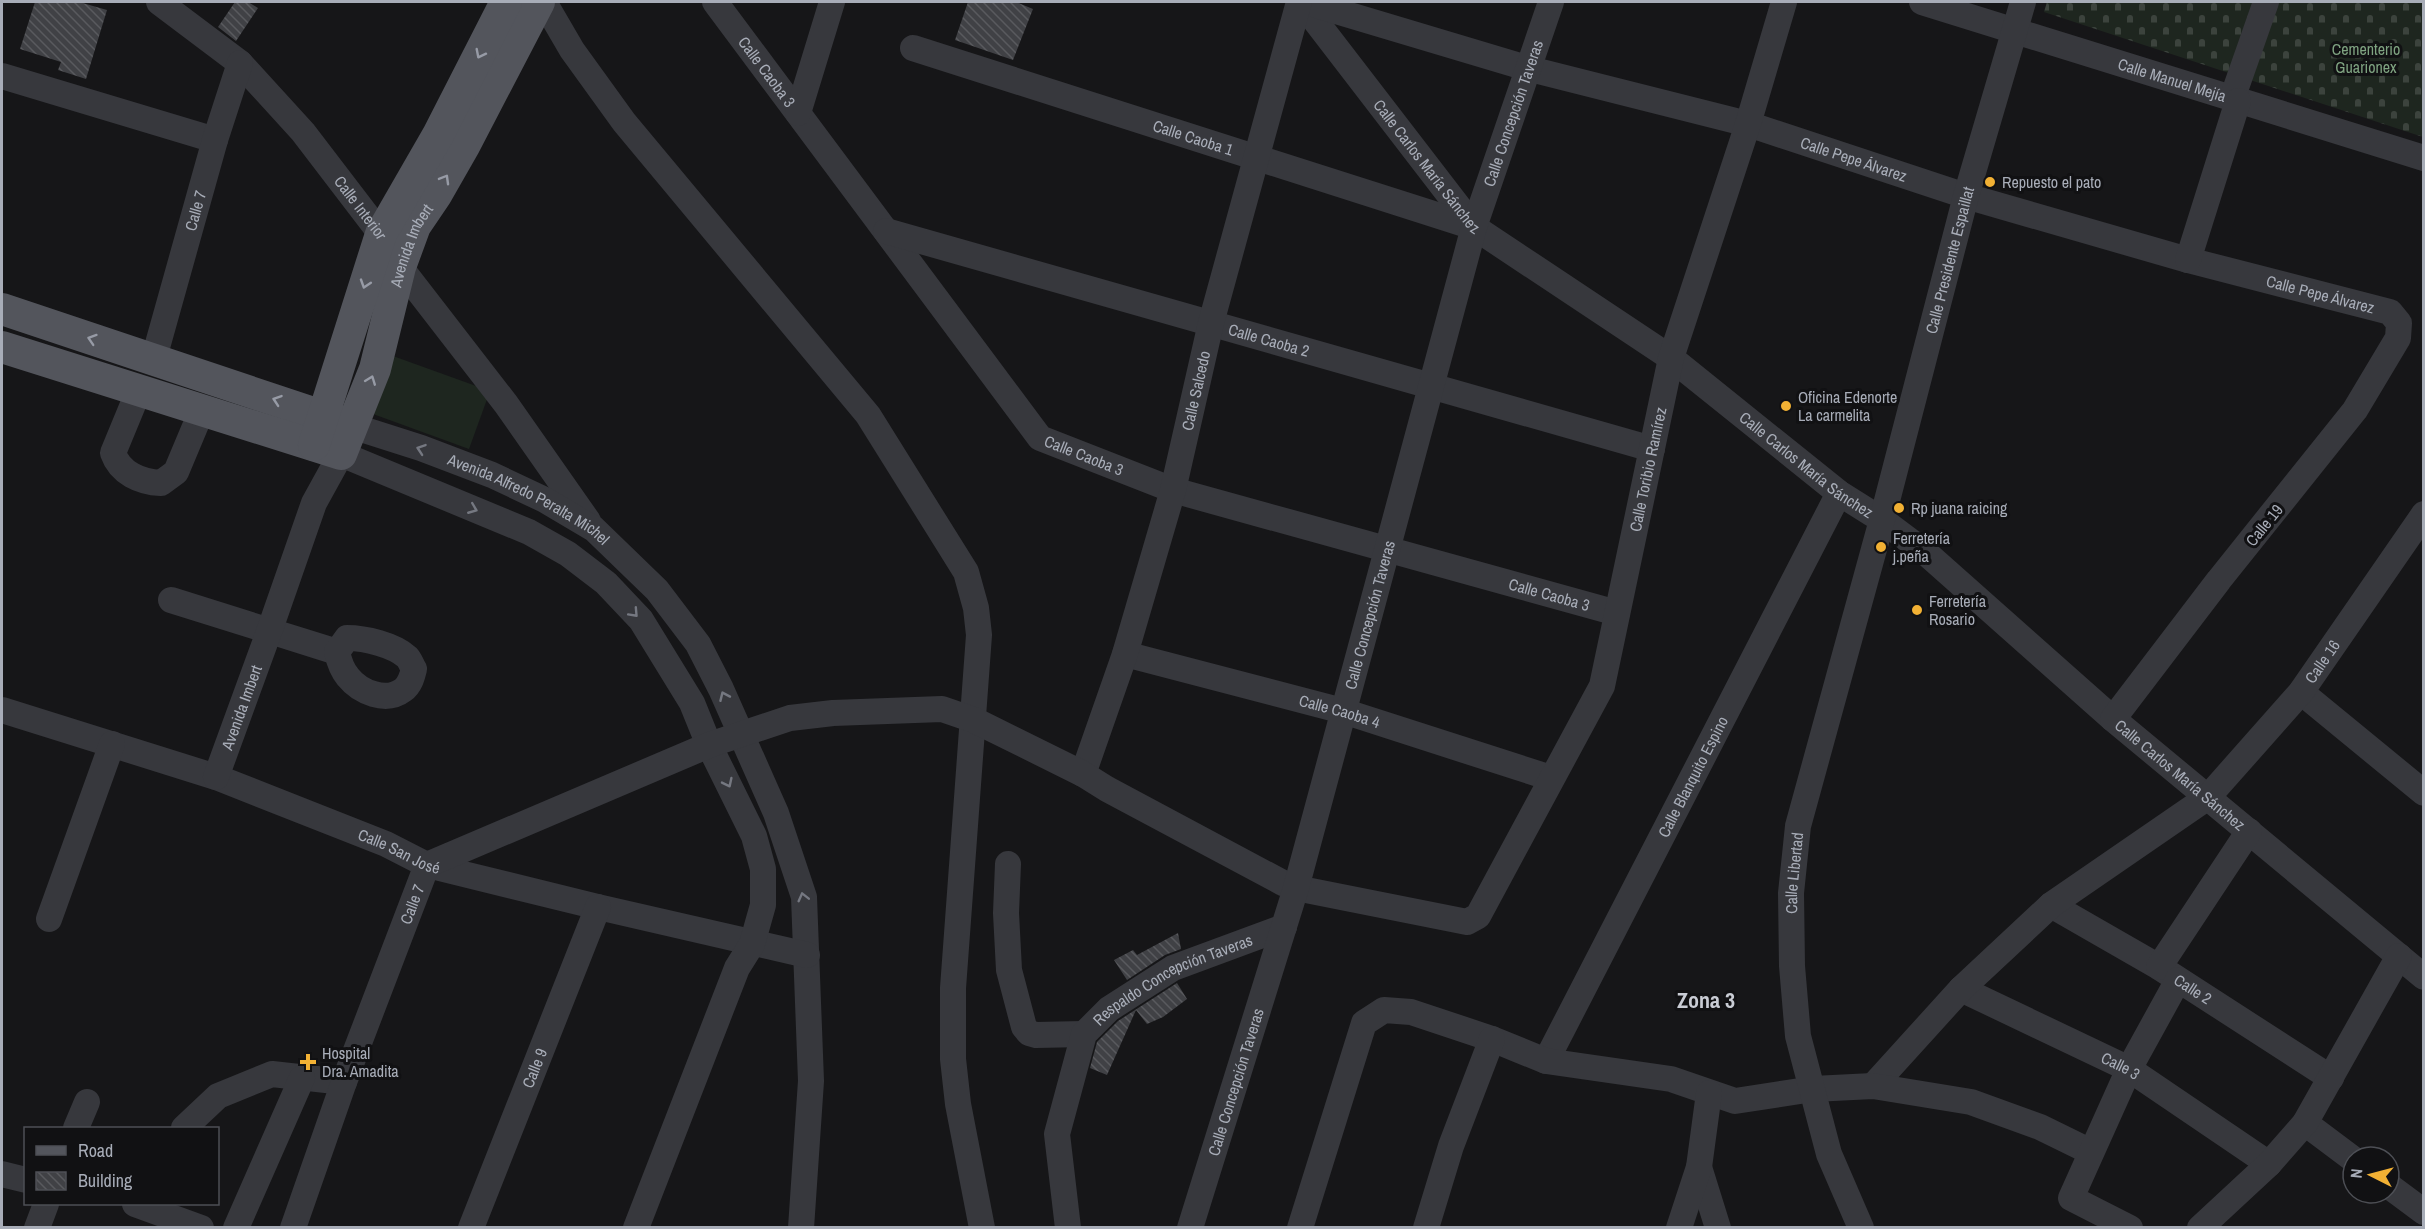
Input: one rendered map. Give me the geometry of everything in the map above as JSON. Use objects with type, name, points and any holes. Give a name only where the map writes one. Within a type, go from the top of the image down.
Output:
[{"type":"main road","name":"Avenida Imbert","points":[[333,435],[381,234],[438,135],[507,2]]},
{"type":"main road","name":"Avenida Imbert","points":[[333,435],[375,369],[400,267],[414,226],[436,195],[464,146],[539,2]]},
{"type":"main road","name":"Avenida Alfredo Peralta Michel","points":[[2,309],[154,358],[333,435]]},
{"type":"main road","name":"Avenida Alfredo Peralta Michel","points":[[2,347],[202,410],[333,435]]},
{"type":"street","name":"Calle Interior","points":[[159,2],[240,63],[303,132],[381,234],[400,267],[506,404],[594,530]]},
{"type":"street","points":[[544,2],[572,50],[624,122],[868,415],[966,572],[976,608],[979,635],[953,988],[953,1059],[958,1104],[982,1227]]},
{"type":"street","name":"Calle Caoba 3","points":[[715,2],[1040,438],[1173,490],[1617,613]]},
{"type":"street","points":[[798,113],[832,2]]},
{"type":"street","name":"Calle Salcedo","points":[[1083,774],[1125,654],[1173,490],[1211,323],[1300,2]]},
{"type":"street","name":"Calle Carlos María Sánchez","points":[[1300,2],[1474,227],[1671,358],[1839,493],[1882,520],[1926,553],[2113,719],[2424,977]]},
{"type":"street","name":"Calle Pepe Álvarez","points":[[1306,2],[1530,69],[1748,124],[1966,196],[2188,260],[2390,312],[2399,323]]},
{"type":"street","name":"Calle Concepción Taveras","points":[[1190,1227],[1296,888],[1474,227],[1530,69],[1551,2]]},
{"type":"street","name":"Calle Toribio Ramírez","points":[[1473,920],[1478,916],[1602,686],[1671,358],[1748,124],[1784,2]]},
{"type":"street","name":"Calle Manuel Mejía","points":[[1922,2],[2424,158]]},
{"type":"street","name":"Calle Presidente Espaillat","points":[[1882,520],[1966,196],[2023,2]]},
{"type":"street","points":[[2188,260],[2266,2]]},
{"type":"street","name":"Calle Caoba 1","points":[[913,48],[1474,227]]},
{"type":"street","name":"Calle 7","points":[[154,358],[215,140],[240,63]]},
{"type":"street","points":[[2,76],[215,140]]},
{"type":"street","name":"Calle Caoba 2","points":[[886,231],[1652,449]]},
{"type":"street","name":"Calle 19","points":[[2113,719],[2219,580],[2355,410],[2398,338],[2399,323]]},
{"type":"street","points":[[139,390],[113,453],[117,463],[130,475],[153,483],[160,483],[176,472],[202,410]]},
{"type":"street","name":"Avenida Imbert","points":[[216,777],[314,503],[333,435]]},
{"type":"street","name":"Avenida Alfredo Peralta Michel","points":[[333,435],[421,448],[492,475],[545,500],[594,530],[657,590],[698,644],[722,689],[776,813],[804,897],[811,1081],[801,1227]]},
{"type":"street","name":"Avenida Alfredo Peralta Michel","points":[[333,435],[529,532],[568,554],[606,583],[641,620],[692,703],[709,745],[754,836],[763,869],[764,905],[752,944],[737,968],[636,1227]]},
{"type":"street","name":"Calle Blanquito Espino","points":[[1546,1061],[1839,493]]},
{"type":"street","name":"Calle 16","points":[[1873,1086],[1961,989],[2051,905],[2208,797],[2301,692],[2424,513]]},
{"type":"street","name":"Calle Libertad","points":[[1861,1227],[1829,1154],[1798,1036],[1792,966],[1791,893],[1798,826],[1882,520]]},
{"type":"street","points":[[171,600],[270,629],[337,652]]},
{"type":"street","name":"Calle Caoba 4","points":[[1125,654],[1343,711],[1551,778]]},
{"type":"street","points":[[2301,692],[2419,781]]},
{"type":"street","name":"Calle 7","points":[[292,1227],[344,1082],[427,865],[709,745],[790,718],[873,711],[942,709],[974,720],[1083,774],[1118,795],[1296,888],[1467,921],[1473,920]]},
{"type":"street","name":"Calle San José","points":[[2,710],[216,777],[386,844],[427,865],[752,944],[807,955]]},
{"type":"street","points":[[49,919],[112,744]]},
{"type":"street","points":[[2130,1227],[2071,1198],[2169,974],[2249,831]]},
{"type":"street","points":[[1008,864],[1006,913],[1009,970],[1024,1027],[1029,1033],[1036,1035],[1084,1034]]},
{"type":"street","name":"Calle 2","points":[[2051,905],[2169,974],[2331,1078]]},
{"type":"street","name":"Calle 9","points":[[471,1227],[598,907]]},
{"type":"street","name":"Respaldo Concepción Taveras","points":[[1068,1227],[1057,1134],[1084,1034],[1109,1009],[1173,968],[1284,927]]},
{"type":"street","points":[[2200,1227],[2269,1164],[2305,1123],[2399,956]]},
{"type":"street","name":"Calle 3","points":[[1961,989],[2128,1069],[2269,1164]]},
{"type":"street","points":[[1300,1227],[1364,1023],[1383,1010],[1411,1012],[1492,1039],[1546,1061],[1671,1078],[1735,1101],[1813,1089],[1873,1086],[1971,1102],[2040,1127],[2091,1152]]},
{"type":"street","points":[[1426,1227],[1451,1146],[1492,1039]]},
{"type":"street","points":[[185,1127],[218,1096],[272,1074],[344,1082]]},
{"type":"street","points":[[236,1227],[302,1078]]},
{"type":"street","points":[[1679,1227],[1699,1167],[1709,1093]]},
{"type":"street","points":[[76,1127],[87,1102]]},
{"type":"street","points":[[2305,1123],[2341,1150]]},
{"type":"street","points":[[1699,1167],[1718,1227]]},
{"type":"street","points":[[2,1174],[24,1180]]},
{"type":"street","points":[[2401,1195],[2424,1212]]},
{"type":"street","points":[[37,1227],[45,1205]]},
{"type":"street","points":[[138,1205],[201,1227]]},
{"type":"green space","name":"Cementerio Guarionex","points":[[2047,2],[2423,2],[2423,137],[2044,12]]},
{"type":"green space","points":[[393,356],[490,391],[469,449],[373,414]]},
{"type":"building","points":[[35,2],[79,2],[107,10],[86,79],[58,70],[61,62],[20,49]]},
{"type":"building","points":[[235,2],[248,2],[258,8],[236,41],[218,27]]},
{"type":"building","points":[[968,2],[1016,2],[1033,9],[1013,60],[955,40]]},
{"type":"building","points":[[1178,933],[1181,949],[1165,955],[1127,980],[1114,960],[1133,950],[1137,955]]},
{"type":"building","points":[[1177,983],[1187,999],[1163,1017],[1147,1024],[1136,1010],[1107,1075],[1090,1068],[1097,1042],[1118,1021]]},
{"type":"place","name":"Repuesto el pato","points":[[1990,182]]},
{"type":"place","name":"Oficina Edenorte La carmelita","points":[[1786,406]]},
{"type":"place","name":"Rp juana raicing","points":[[1899,508]]},
{"type":"place","name":"Ferretería j.peña","points":[[1881,547]]},
{"type":"place","name":"Ferretería Rosario","points":[[1917,610]]},
{"type":"place","name":"Hospital Dra. Amadita","points":[[308,1062]]},
{"type":"district","name":"Zona 3","points":[[1706,1000]]}]
